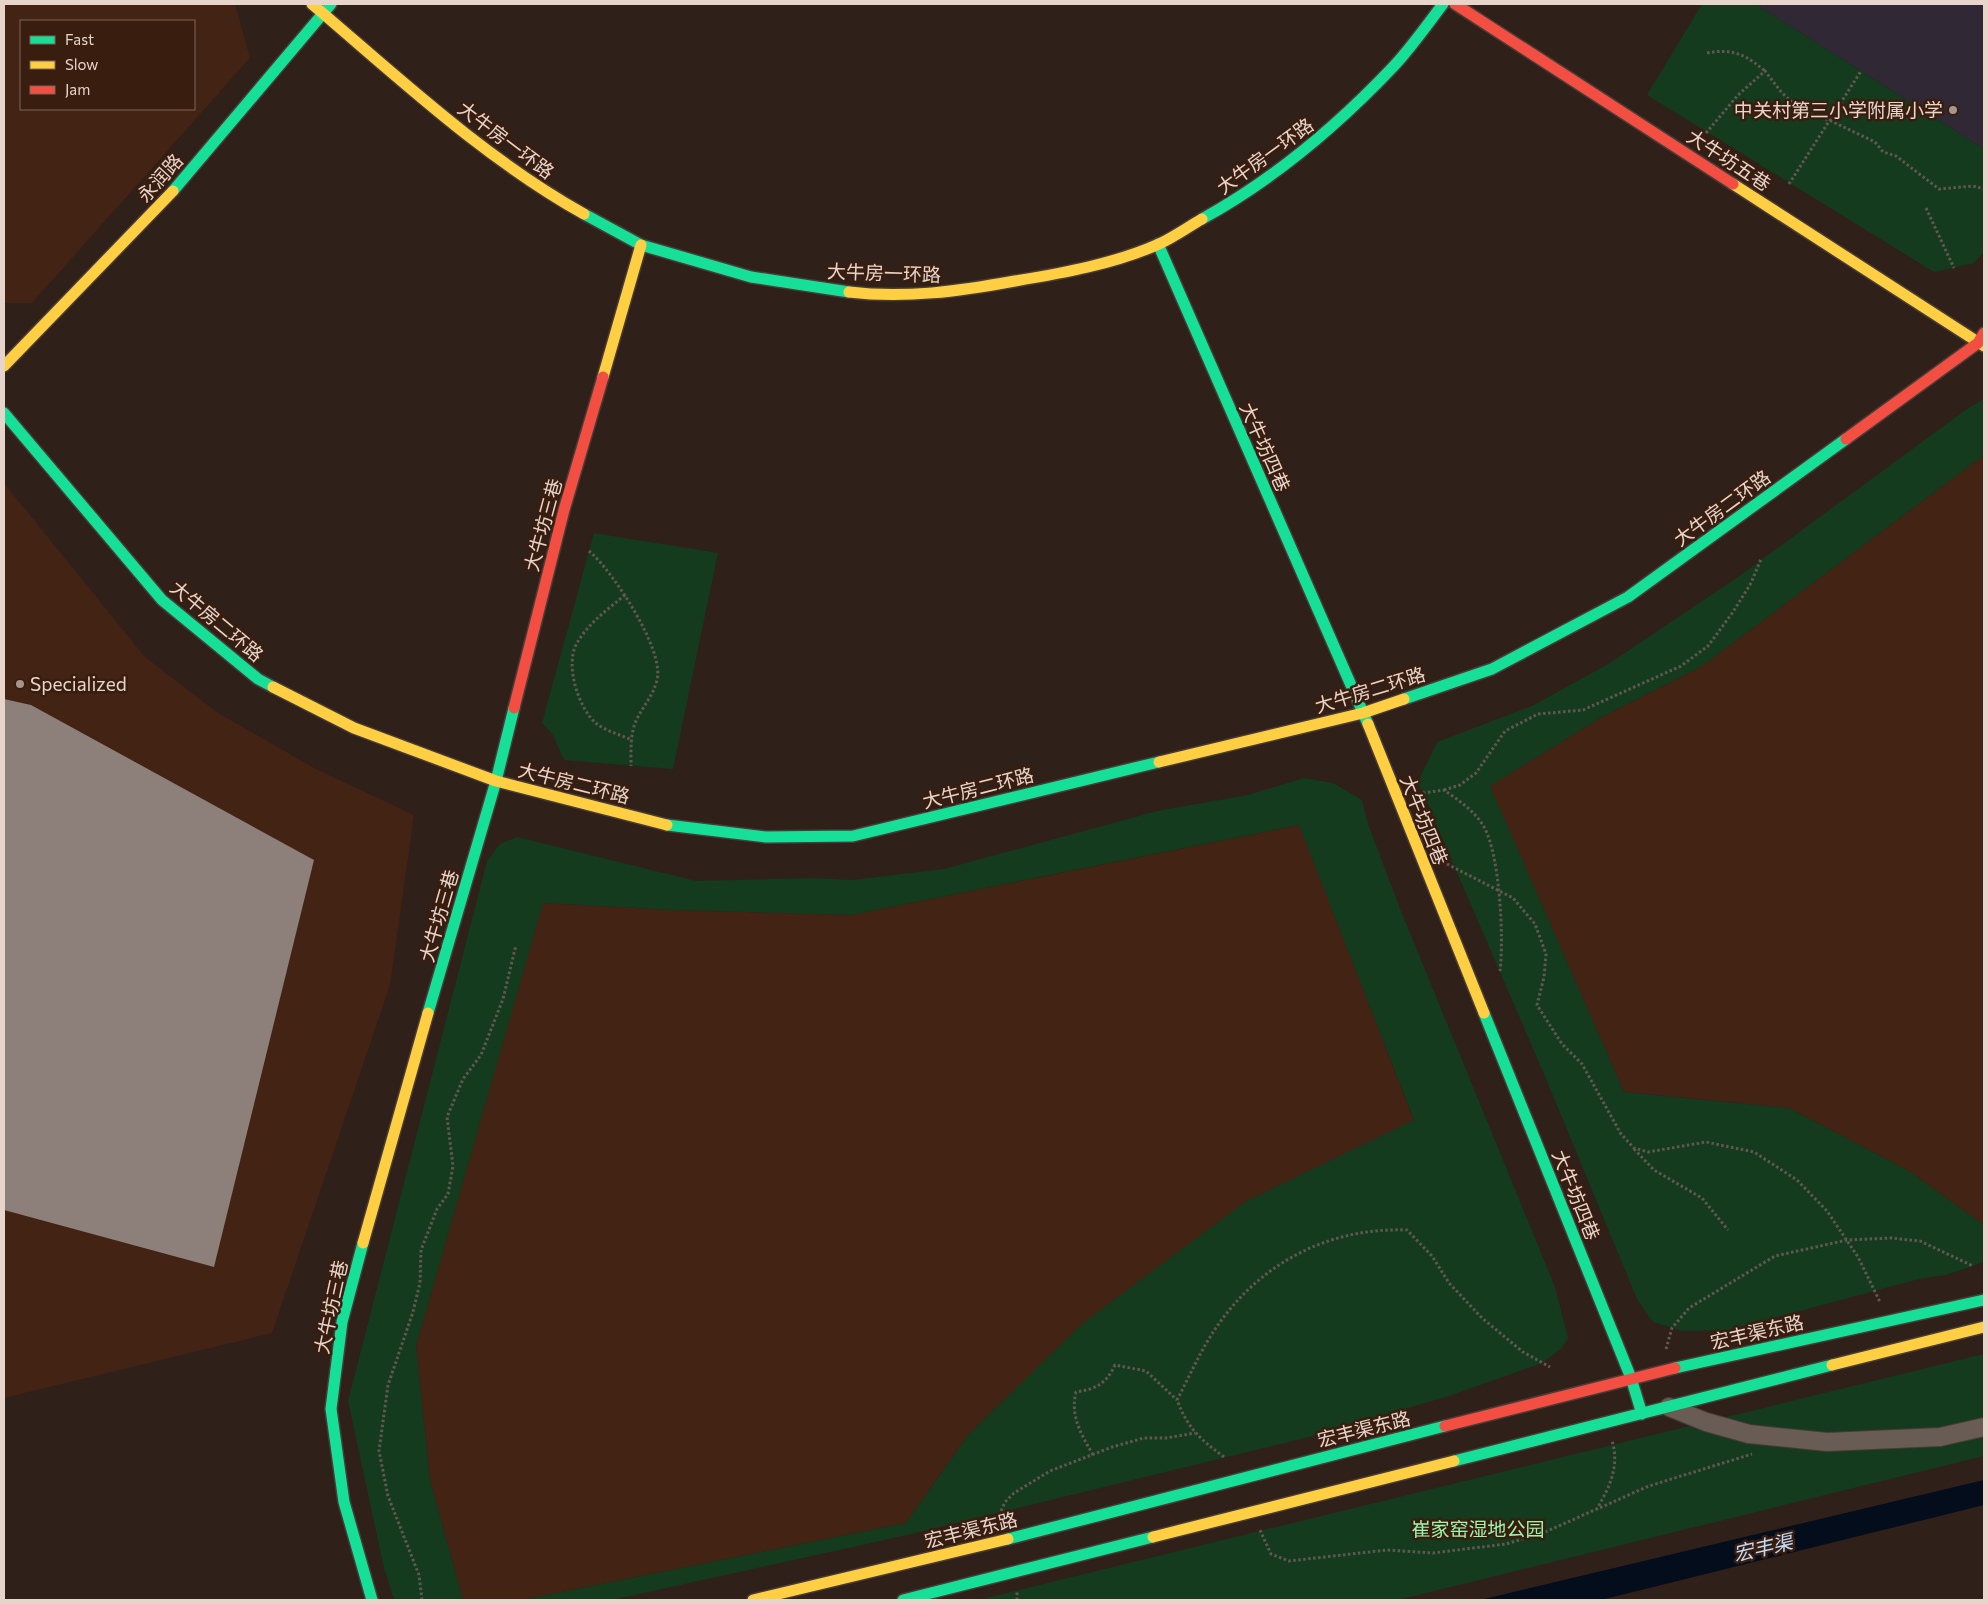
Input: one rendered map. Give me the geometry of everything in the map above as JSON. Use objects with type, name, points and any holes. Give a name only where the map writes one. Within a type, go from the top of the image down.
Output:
[{"type":"street","name":"大牛房一环路","points":[[312,4],[474,141],[556,198],[641,245],[751,277],[804,288],[856,293],[909,294],[952,292],[1036,278],[1090,267],[1158,244],[1230,204],[1322,137],[1394,66],[1443,4]]},
{"type":"street","name":"永润路","points":[[4,366],[174,190],[331,4]]},
{"type":"street","name":"大牛坊五巷","points":[[1455,4],[1982,341]]},
{"type":"street","name":"大牛坊四巷","points":[[1158,244],[1363,713],[1631,1378],[1642,1414]]},
{"type":"street","name":"大牛坊三巷","points":[[372,1600],[344,1502],[331,1410],[342,1322],[396,1124],[496,781],[564,510],[641,245]]},
{"type":"street","name":"大牛房二环路","points":[[4,413],[162,600],[258,679],[354,728],[496,781],[676,826],[766,837],[853,836],[1363,713],[1492,669],[1628,598],[1982,341]]},
{"type":"street","name":"宏丰渠东路","points":[[753,1600],[998,1542],[1631,1378],[1984,1300]]},
{"type":"street","points":[[903,1600],[1984,1327]]},
{"type":"street","points":[[1669,1408],[1706,1422],[1749,1434],[1827,1442],[1940,1437],[1984,1427]]},
{"type":"path","points":[[1707,53],[1722,50],[1747,56],[1766,71],[1782,93],[1802,111],[1829,120],[1875,142],[1883,152],[1896,156],[1939,189],[1973,186],[1984,189]]},
{"type":"path","points":[[1706,133],[1738,95],[1766,71]]},
{"type":"path","points":[[1789,184],[1861,71]]},
{"type":"path","points":[[1926,208],[1954,268]]},
{"type":"path","points":[[589,551],[616,580],[646,632],[654,655],[658,678],[650,700],[636,722],[632,740],[631,766]]},
{"type":"path","points":[[1423,793],[1444,790],[1460,785],[1476,773],[1505,731],[1538,714],[1583,710],[1681,666],[1708,646],[1751,583],[1762,559]]},
{"type":"path","points":[[625,595],[590,626],[575,647],[573,665],[575,683],[581,705],[597,724],[632,740]]},
{"type":"path","points":[[1444,790],[1464,804],[1484,826],[1495,864],[1503,945],[1500,971]]},
{"type":"path","points":[[1416,846],[1513,898],[1535,924],[1546,954],[1544,976],[1537,1005],[1562,1044],[1582,1064],[1616,1126],[1634,1148],[1654,1170],[1702,1198],[1728,1230]]},
{"type":"path","points":[[422,1600],[419,1574],[388,1496],[379,1451],[388,1385],[413,1312],[420,1282],[421,1250],[437,1209],[448,1194],[452,1166],[447,1117],[463,1079],[484,1046],[503,999],[516,945]]},
{"type":"path","points":[[1634,1148],[1648,1152],[1706,1142],[1754,1152],[1797,1180],[1827,1211],[1847,1240],[1876,1291]]},
{"type":"path","points":[[1178,1400],[1208,1341],[1236,1304],[1255,1283],[1298,1252],[1334,1238],[1383,1229],[1407,1230],[1432,1256],[1449,1283],[1482,1318],[1524,1352],[1550,1368]]},
{"type":"path","points":[[1659,1372],[1672,1328],[1689,1308],[1775,1256],[1813,1246],[1847,1240],[1891,1238],[1920,1241],[1973,1266]]},
{"type":"path","points":[[1093,1455],[1073,1414],[1074,1398],[1076,1392],[1102,1386],[1110,1377],[1115,1365],[1146,1371],[1178,1400],[1185,1421],[1224,1457]]},
{"type":"path","points":[[1595,1510],[1608,1491],[1615,1465],[1613,1445],[1606,1423]]},
{"type":"path","points":[[998,1542],[996,1523],[1005,1502],[1014,1493],[1050,1471],[1144,1438],[1166,1438],[1196,1432]]},
{"type":"path","points":[[1253,1513],[1271,1554],[1289,1562],[1387,1550],[1433,1553],[1506,1544],[1545,1532],[1649,1486],[1759,1451]]},
{"type":"shaded area","points":[[4,4],[235,4],[250,58],[32,303],[4,303]]},
{"type":"shaded area","name":"中关村第三小学附属小学","points":[[1755,4],[1984,4],[1984,149],[1861,71]]},
{"type":"shaded area","points":[[1984,455],[1984,1225],[1909,1171],[1789,1108],[1624,1092],[1489,786],[1602,717],[1702,666]]},
{"type":"shaded area","points":[[4,483],[145,657],[218,713],[316,769],[414,815],[390,985],[272,1333],[4,1398]]},
{"type":"shaded area","points":[[1300,825],[1414,1121],[1245,1202],[968,1435],[906,1523],[522,1600],[463,1600],[430,1480],[416,1346],[542,903],[674,910],[851,915]]},
{"type":"green space","points":[[1702,4],[1755,4],[1984,149],[1984,252],[1974,263],[1934,272],[1647,95]]},
{"type":"green space","points":[[1984,399],[1984,455],[1702,666],[1602,717],[1490,786],[1624,1092],[1789,1108],[1909,1171],[1984,1225],[1984,1262],[1946,1275],[1919,1279],[1729,1330],[1682,1331],[1653,1322],[1637,1299],[1544,1074],[1418,782],[1437,742],[1532,706],[1610,663],[1738,577],[1967,409]]},
{"type":"green space","points":[[594,533],[718,553],[673,769],[564,760],[553,735],[542,723]]},
{"type":"green space","points":[[1304,778],[1333,783],[1362,800],[1368,824],[1401,911],[1555,1287],[1568,1338],[1562,1348],[1542,1363],[1449,1396],[1309,1437],[907,1535],[612,1600],[522,1600],[906,1523],[968,1435],[1083,1323],[1245,1202],[1414,1120],[1299,825],[851,915],[674,910],[543,903],[416,1346],[430,1480],[463,1600],[394,1600],[384,1568],[348,1401],[487,861],[500,844],[517,837],[696,881],[814,878],[852,880],[944,869],[1157,811],[1248,795]]},
{"type":"green space","name":"崔家窑湿地公园","points":[[1984,1354],[1984,1456],[1398,1600],[978,1600]]},
{"type":"water","name":"宏丰渠","points":[[1984,1480],[1984,1505],[1601,1600],[1480,1600]]},
{"type":"building","points":[[4,699],[31,705],[314,860],[214,1267],[4,1210]]},
{"type":"traffic: fast","points":[[173,191],[331,4]]},
{"type":"traffic: fast","points":[[1202,219],[1254,187],[1327,131],[1393,67],[1443,4]]},
{"type":"traffic: fast","points":[[584,214],[641,245],[751,277],[849,292]]},
{"type":"traffic: fast","points":[[1158,244],[1368,724]]},
{"type":"traffic: fast","points":[[4,413],[162,600],[258,679],[273,687]]},
{"type":"traffic: fast","points":[[1404,699],[1492,669],[1628,597],[1846,439]]},
{"type":"traffic: fast","points":[[428,1013],[496,781],[514,708]]},
{"type":"traffic: fast","points":[[667,825],[766,837],[853,836],[1159,762]]},
{"type":"traffic: fast","points":[[1484,1013],[1631,1378],[1642,1414]]},
{"type":"traffic: fast","points":[[363,1243],[342,1322],[331,1409],[344,1502],[372,1600]]},
{"type":"traffic: fast","points":[[1675,1368],[1984,1300]]},
{"type":"traffic: fast","points":[[1454,1461],[1832,1365]]},
{"type":"traffic: fast","points":[[1008,1539],[1445,1426]]},
{"type":"traffic: fast","points":[[903,1600],[1153,1537]]},
{"type":"traffic: slow","points":[[312,4],[443,116],[512,168],[584,214]]},
{"type":"traffic: slow","points":[[1733,184],[1984,346]]},
{"type":"traffic: slow","points":[[4,366],[173,191]]},
{"type":"traffic: slow","points":[[849,292],[891,295],[932,293],[974,288],[1070,271],[1142,251],[1165,241],[1202,219]]},
{"type":"traffic: slow","points":[[603,377],[641,245]]},
{"type":"traffic: slow","points":[[273,687],[354,728],[496,781],[667,825]]},
{"type":"traffic: slow","points":[[1159,762],[1363,713],[1404,699]]},
{"type":"traffic: slow","points":[[1368,724],[1484,1013]]},
{"type":"traffic: slow","points":[[363,1243],[428,1013]]},
{"type":"traffic: slow","points":[[1832,1365],[1984,1327]]},
{"type":"traffic: slow","points":[[1153,1537],[1454,1461]]},
{"type":"traffic: slow","points":[[753,1600],[1008,1539]]},
{"type":"traffic: jam","points":[[1455,4],[1733,184]]},
{"type":"traffic: jam","points":[[1846,439],[1978,343],[1984,333]]},
{"type":"traffic: jam","points":[[514,708],[564,510],[603,377]]},
{"type":"traffic: jam","points":[[1445,1426],[1675,1368]]},
{"type":"place","name":"中关村第三小学附属小学","points":[[1953,110]]},
{"type":"place","name":"Specialized","points":[[20,684]]}]
